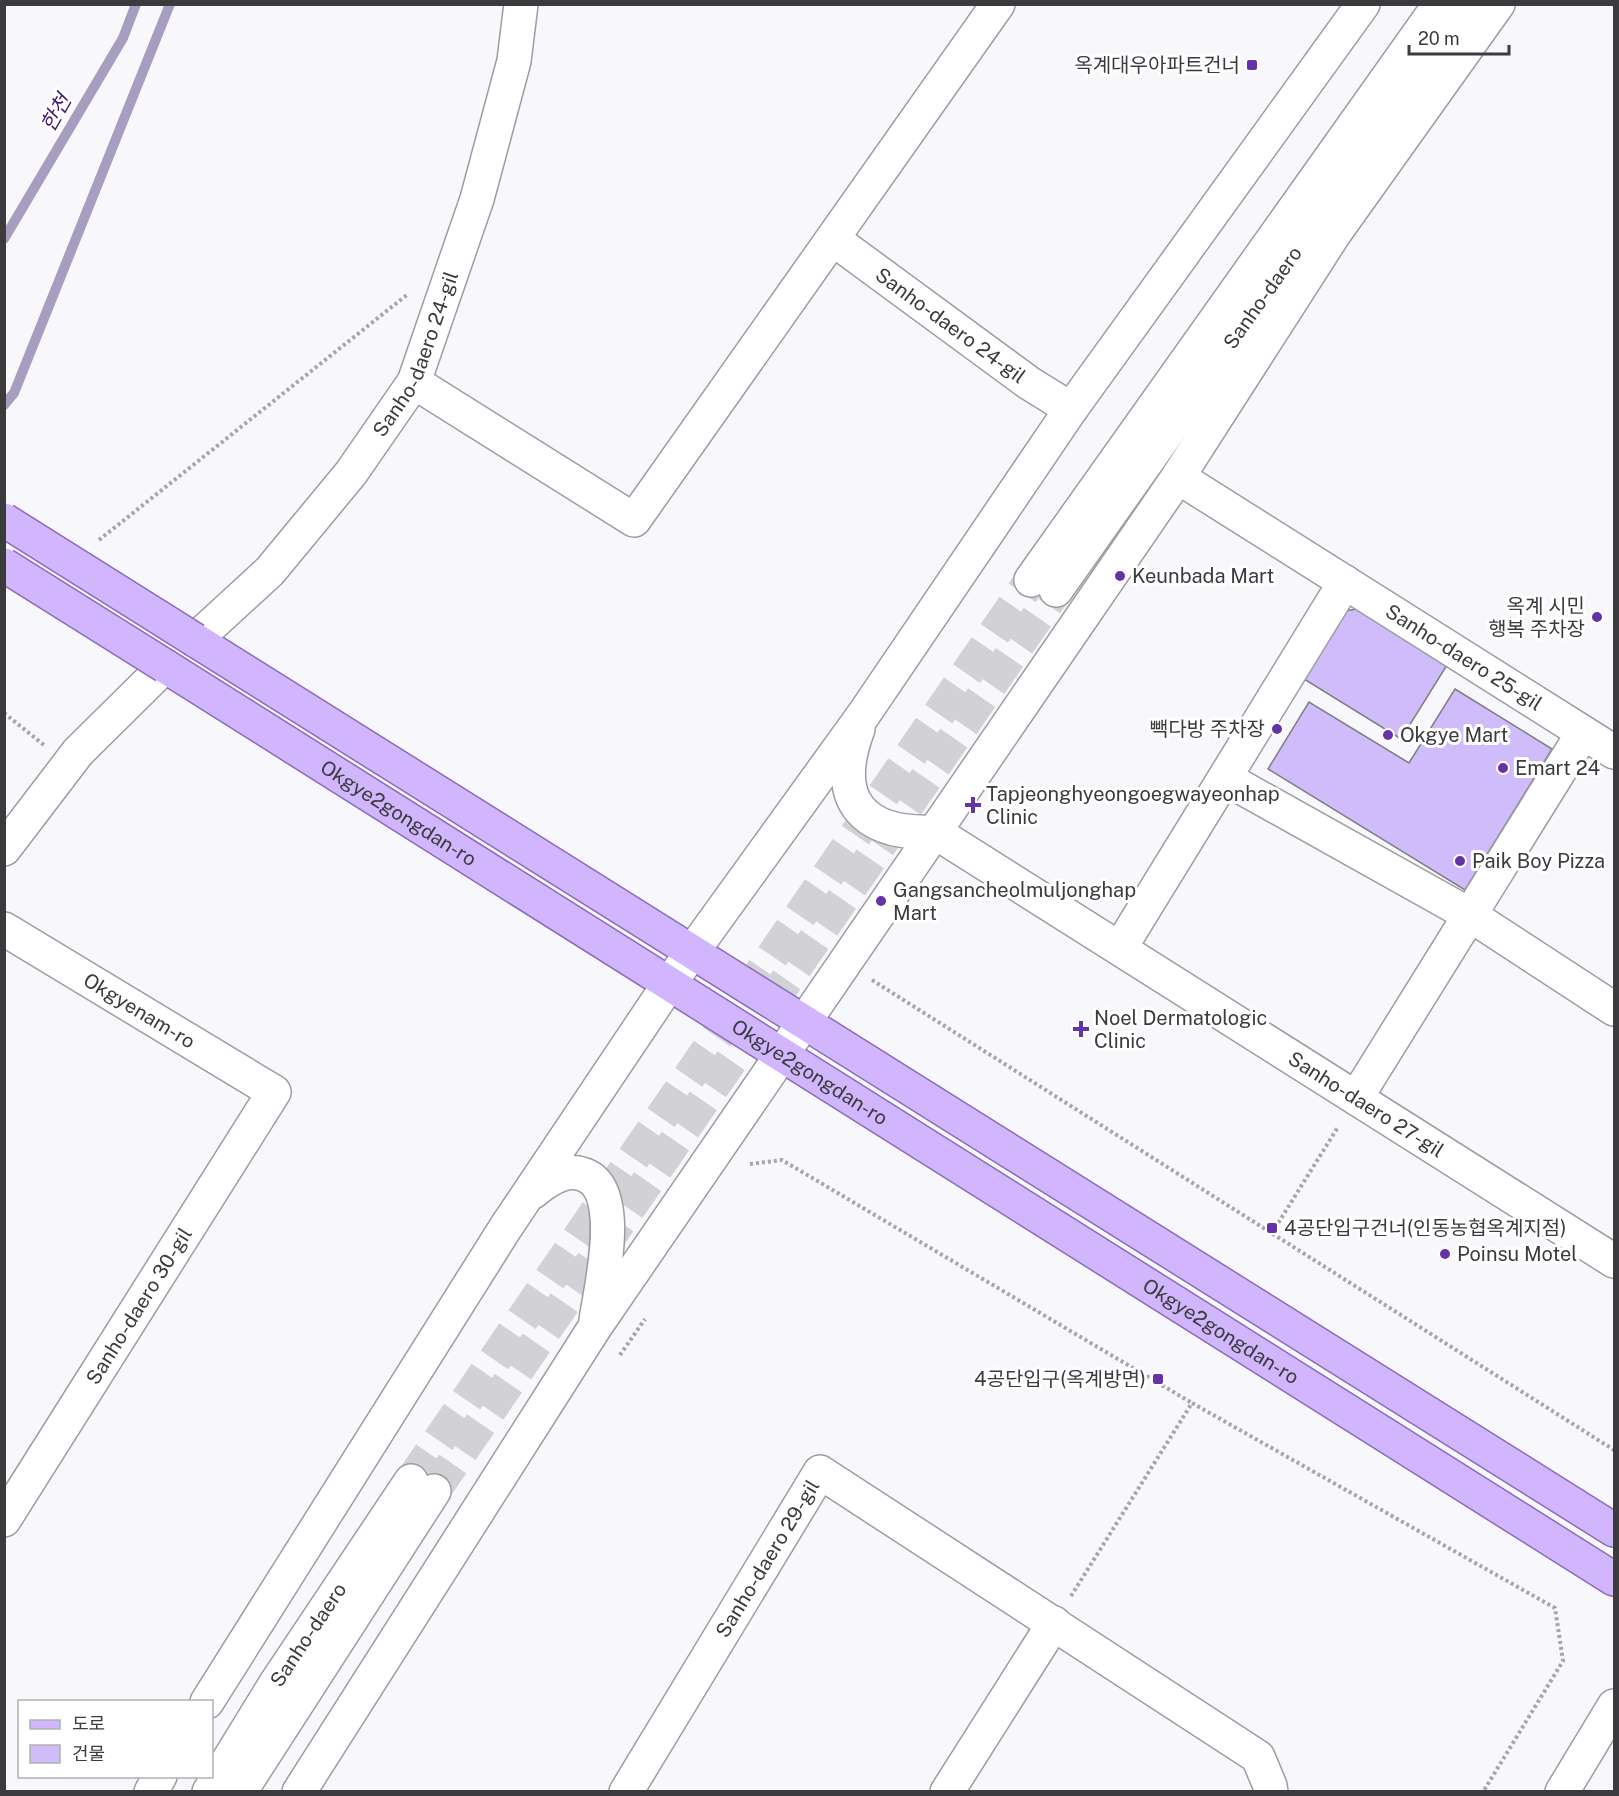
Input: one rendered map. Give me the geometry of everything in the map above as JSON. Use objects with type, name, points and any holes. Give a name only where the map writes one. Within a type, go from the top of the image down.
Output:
[{"type":"main road","name":"Okgye2gongdan-ro","points":[[4,520],[1614,1530]]},
{"type":"main road","name":"Okgye2gongdan-ro","points":[[4,565],[1614,1579]]},
{"type":"street","name":"Sanho-daero 24-gil","points":[[195,640],[270,571],[351,473],[414,382],[477,199],[514,61],[521,4]]},
{"type":"street","points":[[414,382],[634,520],[998,4]]},
{"type":"street","points":[[208,1700],[525,1199],[691,951],[864,714],[1071,409],[1363,4]]},
{"type":"street","name":"Sanho-daero","points":[[1440,4],[1043,585],[1470,4]]},
{"type":"street","points":[[298,1791],[595,1327],[1178,477],[1334,234],[1498,4]]},
{"type":"street","name":"Sanho-daero 24-gil","points":[[833,238],[1029,383],[1071,409]]},
{"type":"street","name":"Sanho-daero 25-gil","points":[[1178,477],[1614,752]]},
{"type":"street","points":[[1120,948],[1345,582]]},
{"type":"street","points":[[4,849],[78,752],[165,666]]},
{"type":"street","points":[[864,714],[854,740],[849,765],[850,785],[860,812],[875,822],[896,830],[935,832]]},
{"type":"street","points":[[1356,1098],[1583,732]]},
{"type":"street","points":[[1225,778],[1470,915],[1614,1009]]},
{"type":"street","name":"Sanho-daero 27-gil","points":[[935,832],[1614,1261]]},
{"type":"street","name":"Okgyenam-ro","points":[[4,929],[274,1092]]},
{"type":"street","name":"Sanho-daero 30-gil","points":[[4,1520],[274,1092]]},
{"type":"street","points":[[525,1199],[544,1183],[557,1176],[572,1173],[581,1173],[591,1178],[603,1192],[608,1225],[595,1327]]},
{"type":"street","name":"Sanho-daero 29-gil","points":[[626,1791],[820,1472],[1258,1757],[1271,1791]]},
{"type":"street","name":"Sanho-daero","points":[[209,1791],[276,1683],[422,1486],[240,1791]]},
{"type":"street","points":[[947,1791],[1054,1623]]},
{"type":"street","points":[[1562,1791],[1613,1709]]},
{"type":"street","points":[[151,1791],[159,1778]]},
{"type":"path","points":[[97,541],[412,291]]},
{"type":"path","points":[[4,713],[69,764]]},
{"type":"path","points":[[845,963],[1614,1450]]},
{"type":"path","points":[[1272,1233],[1356,1098]]},
{"type":"path","points":[[744,1173],[750,1163],[782,1160],[1192,1403],[1555,1608],[1563,1661],[1483,1791]]},
{"type":"path","points":[[620,1356],[646,1317]]},
{"type":"path","points":[[1054,1623],[1192,1403]]},
{"type":"building","points":[[1356,609],[1447,665],[1401,739],[1304,679],[1345,611]]},
{"type":"building","points":[[1455,689],[1552,749],[1465,890],[1268,769],[1309,702],[1409,763]]},
{"type":"waterway","name":"한천","points":[[4,239],[123,38],[136,4]]},
{"type":"waterway","points":[[4,405],[14,393],[170,4]]},
{"type":"tunnel","points":[[411,1481],[1031,580]]},
{"type":"tunnel","points":[[434,1491],[1056,590]]},
{"type":"place","name":"옥계대우아파트건너","points":[[1252,65]]},
{"type":"place","name":"Keunbada Mart","points":[[1120,576]]},
{"type":"place","name":"옥계 시민 행복 주차장","points":[[1597,617]]},
{"type":"place","name":"빽다방 주차장","points":[[1277,729]]},
{"type":"place","name":"Okgye Mart","points":[[1388,735]]},
{"type":"place","name":"Emart 24","points":[[1503,768]]},
{"type":"place","name":"Tapjeonghyeongoegwayeonhap Clinic","points":[[973,805]]},
{"type":"place","name":"Paik Boy Pizza","points":[[1460,861]]},
{"type":"place","name":"Gangsancheolmuljonghap Mart","points":[[881,901]]},
{"type":"place","name":"Noel Dermatologic Clinic","points":[[1081,1029]]},
{"type":"place","name":"4공단입구건너(인동농협옥계지점)","points":[[1272,1228]]},
{"type":"place","name":"Poinsu Motel","points":[[1445,1254]]},
{"type":"place","name":"4공단입구(옥계방면)","points":[[1158,1379]]}]
